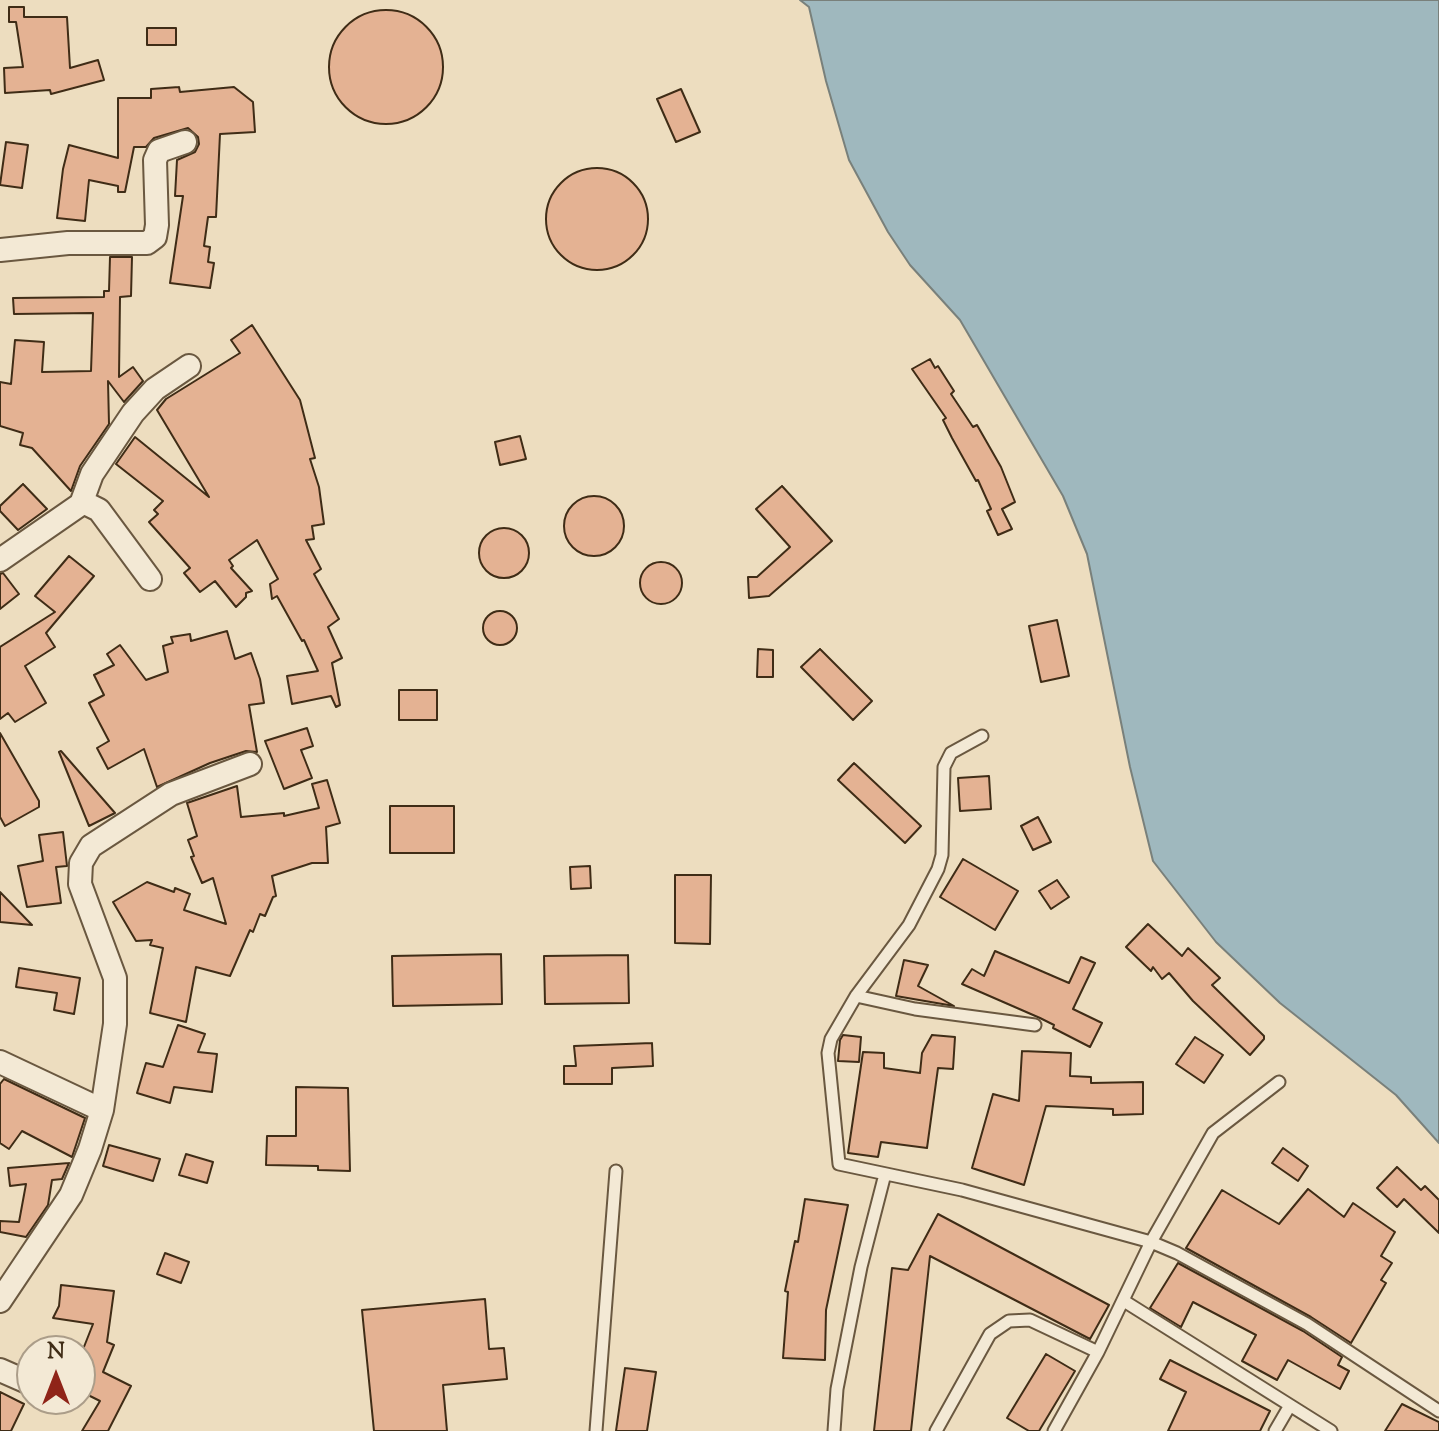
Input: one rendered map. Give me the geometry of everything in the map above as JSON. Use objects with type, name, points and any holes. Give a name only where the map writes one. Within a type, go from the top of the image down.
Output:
[{"type":"street","points":[[0,250],[68,243],[147,243],[155,237],[157,225],[155,160],[159,151],[185,142]]},
{"type":"street","points":[[81,504],[92,474],[133,413],[155,389],[189,366]]},
{"type":"street","points":[[0,560],[81,504],[87,504],[99,510],[150,579]]},
{"type":"street","points":[[0,1301],[71,1195],[102,1110],[115,1024],[115,978],[80,884],[81,863],[91,846],[171,794],[250,764]]},
{"type":"street","points":[[0,1062],[102,1110]]},
{"type":"lane","points":[[982,736],[951,753],[944,767],[942,855],[938,869],[909,925],[856,996],[831,1039],[828,1053],[839,1164],[962,1190],[1151,1242],[1307,1324],[1439,1411]]},
{"type":"lane","points":[[856,996],[915,1009],[1035,1025]]},
{"type":"lane","points":[[1054,1431],[1098,1352],[1151,1242],[1213,1133],[1279,1082]]},
{"type":"lane","points":[[596,1431],[616,1171]]},
{"type":"lane","points":[[834,1431],[837,1389],[858,1283],[885,1174]]},
{"type":"lane","points":[[1124,1301],[1331,1431]]},
{"type":"lane","points":[[936,1431],[990,1334],[1009,1321],[1030,1320],[1098,1352]]},
{"type":"lane","points":[[1275,1431],[1289,1407]]},
{"type":"water","points":[[800,0],[1439,0],[1439,1143],[1396,1095],[1280,1003],[1216,942],[1153,861],[1130,767],[1087,554],[1063,496],[960,320],[910,265],[888,232],[849,160],[809,7]]},
{"type":"building","points":[[9,7],[24,7],[24,17],[67,17],[70,68],[98,60],[104,80],[51,94],[50,90],[5,93],[4,68],[23,67],[16,22],[9,22]]},
{"type":"building","points":[[386,10],[418,19],[434,35],[443,67],[434,99],[418,115],[386,124],[354,115],[338,99],[329,67],[338,35],[354,19]]},
{"type":"building","points":[[147,28],[176,28],[176,45],[147,45]]},
{"type":"building","points":[[179,87],[180,92],[234,87],[253,102],[255,132],[220,134],[216,217],[208,217],[204,246],[210,247],[208,262],[214,263],[210,288],[170,283],[183,196],[175,196],[177,160],[195,152],[199,144],[198,137],[188,128],[154,138],[146,147],[134,147],[125,192],[118,192],[118,186],[89,180],[85,221],[57,218],[69,145],[118,158],[118,98],[151,98],[151,89]]},
{"type":"building","points":[[681,89],[700,132],[676,142],[657,99]]},
{"type":"building","points":[[6,142],[28,145],[22,188],[0,185]]},
{"type":"building","points":[[597,168],[616,172],[633,183],[644,200],[648,219],[644,238],[633,255],[616,266],[597,270],[578,266],[561,255],[550,238],[546,219],[550,200],[561,183],[578,172]]},
{"type":"building","points":[[110,257],[132,257],[131,296],[120,297],[119,377],[133,367],[143,381],[124,402],[108,381],[109,424],[80,466],[71,491],[32,448],[20,445],[23,433],[0,426],[0,382],[11,384],[15,340],[44,342],[42,372],[91,371],[93,313],[14,314],[13,298],[104,297],[104,291],[109,291]]},
{"type":"building","points":[[252,325],[300,400],[315,458],[310,459],[319,487],[324,524],[312,526],[314,539],[306,540],[321,569],[314,574],[339,619],[328,627],[342,658],[332,663],[340,705],[336,707],[331,696],[292,704],[287,676],[318,671],[304,640],[277,596],[272,599],[270,584],[278,579],[257,540],[229,560],[233,566],[231,568],[252,591],[246,593],[236,607],[215,581],[200,592],[184,573],[190,568],[149,522],[158,514],[154,510],[163,501],[116,464],[135,437],[209,497],[157,410],[166,399],[240,353],[231,340]]},
{"type":"building","points":[[930,359],[954,391],[951,394],[973,427],[977,425],[1001,467],[1015,502],[1002,509],[1012,529],[998,535],[987,511],[991,509],[943,420],[946,418],[912,369]]},
{"type":"building","points":[[520,436],[526,459],[500,465],[495,442]]},
{"type":"building","points":[[23,484],[47,509],[18,530],[0,511],[0,506]]},
{"type":"building","points":[[782,486],[832,541],[769,596],[749,598],[748,577],[757,577],[790,547],[756,509]]},
{"type":"building","points":[[594,496],[606,498],[615,505],[622,514],[622,538],[615,547],[606,554],[594,556],[582,554],[573,547],[566,538],[564,526],[566,514],[573,505],[582,498]]},
{"type":"building","points":[[504,528],[522,535],[529,553],[522,571],[504,578],[486,571],[479,553],[486,535]]},
{"type":"building","points":[[69,556],[94,576],[46,633],[55,647],[25,666],[46,703],[15,722],[8,713],[0,719],[0,647],[55,612],[35,596]]},
{"type":"building","points":[[661,562],[676,568],[682,583],[676,598],[661,604],[646,598],[640,583],[646,568]]},
{"type":"building","points":[[3,573],[19,594],[0,609],[0,574]]},
{"type":"building","points":[[500,611],[512,616],[517,628],[512,640],[500,645],[488,640],[483,628],[488,616]]},
{"type":"building","points":[[1057,620],[1069,676],[1041,682],[1029,626]]},
{"type":"building","points":[[227,631],[235,659],[251,653],[260,679],[264,703],[249,705],[257,752],[246,751],[210,763],[157,787],[144,749],[108,769],[97,748],[109,741],[89,703],[104,695],[94,675],[114,665],[107,654],[120,645],[146,680],[168,672],[163,646],[173,643],[171,637],[190,634],[191,641]]},
{"type":"building","points":[[758,649],[773,650],[773,677],[757,677]]},
{"type":"building","points":[[820,649],[872,701],[853,720],[801,667]]},
{"type":"building","points":[[399,690],[437,690],[437,720],[399,720]]},
{"type":"building","points":[[307,728],[313,746],[301,750],[312,778],[284,789],[265,741]]},
{"type":"building","points":[[0,733],[39,801],[39,807],[5,826],[0,817]]},
{"type":"building","points":[[61,751],[115,813],[89,826]]},
{"type":"building","points":[[854,763],[921,826],[905,843],[838,780]]},
{"type":"building","points":[[989,776],[991,809],[960,811],[958,778]]},
{"type":"building","points":[[327,780],[340,823],[326,827],[328,863],[312,863],[272,876],[276,896],[265,916],[260,914],[253,932],[250,930],[230,976],[196,967],[186,1022],[150,1013],[163,948],[150,945],[152,940],[136,941],[113,902],[147,882],[190,894],[184,910],[226,924],[213,878],[202,883],[191,857],[194,856],[188,840],[197,836],[187,803],[237,786],[241,817],[284,813],[284,816],[319,808],[312,784]]},
{"type":"building","points":[[390,806],[454,806],[454,853],[390,853]]},
{"type":"building","points":[[1038,817],[1051,842],[1033,850],[1021,826]]},
{"type":"building","points":[[63,832],[67,866],[56,867],[61,903],[27,907],[18,866],[43,861],[39,835]]},
{"type":"building","points":[[963,859],[1018,891],[995,930],[940,897]]},
{"type":"building","points":[[590,866],[591,888],[571,889],[570,867]]},
{"type":"building","points":[[675,875],[711,875],[710,944],[675,943]]},
{"type":"building","points":[[1057,880],[1069,897],[1051,909],[1039,891]]},
{"type":"building","points":[[0,892],[32,925],[0,922]]},
{"type":"building","points":[[1148,924],[1182,956],[1188,948],[1220,978],[1212,985],[1264,1036],[1250,1055],[1193,1001],[1169,973],[1162,979],[1153,967],[1151,971],[1126,947]]},
{"type":"building","points":[[995,951],[1069,983],[1081,957],[1095,963],[1073,1009],[1102,1023],[1090,1047],[1040,1018],[962,984],[972,969],[984,976]]},
{"type":"building","points":[[501,954],[502,1004],[393,1006],[392,956]]},
{"type":"building","points":[[628,955],[629,1003],[545,1004],[544,956]]},
{"type":"building","points":[[904,960],[928,965],[918,986],[954,1006],[896,996]]},
{"type":"building","points":[[19,968],[80,978],[74,1014],[54,1010],[57,993],[16,987]]},
{"type":"building","points":[[178,1025],[205,1034],[198,1052],[217,1054],[212,1092],[174,1087],[170,1103],[137,1093],[146,1063],[163,1067]]},
{"type":"building","points":[[843,1035],[861,1037],[859,1062],[838,1061]]},
{"type":"building","points":[[932,1035],[955,1037],[953,1069],[938,1068],[927,1148],[881,1142],[878,1157],[848,1153],[863,1052],[884,1053],[884,1068],[920,1073],[922,1053]]},
{"type":"building","points":[[1195,1037],[1223,1055],[1204,1083],[1176,1064]]},
{"type":"building","points":[[652,1043],[653,1066],[612,1068],[612,1084],[564,1084],[564,1066],[576,1066],[574,1046]]},
{"type":"building","points":[[1022,1051],[1071,1053],[1070,1076],[1091,1077],[1091,1083],[1143,1082],[1143,1114],[1113,1115],[1113,1109],[1046,1106],[1024,1185],[972,1168],[993,1094],[1019,1101]]},
{"type":"building","points":[[4,1079],[85,1118],[72,1157],[22,1131],[9,1149],[0,1143],[0,1084]]},
{"type":"building","points":[[296,1087],[348,1088],[350,1171],[318,1170],[318,1166],[266,1165],[267,1136],[296,1136]]},
{"type":"building","points":[[109,1145],[160,1159],[153,1181],[103,1166]]},
{"type":"building","points":[[1283,1148],[1308,1166],[1298,1181],[1272,1163]]},
{"type":"building","points":[[186,1154],[213,1162],[207,1183],[179,1175]]},
{"type":"building","points":[[69,1163],[62,1179],[52,1180],[48,1205],[26,1237],[0,1232],[0,1221],[19,1222],[26,1184],[10,1186],[8,1168]]},
{"type":"building","points":[[1397,1167],[1421,1190],[1425,1186],[1439,1200],[1439,1233],[1404,1199],[1397,1207],[1377,1188]]},
{"type":"building","points":[[1308,1189],[1344,1217],[1353,1203],[1395,1232],[1381,1256],[1392,1263],[1381,1280],[1386,1283],[1351,1343],[1311,1317],[1186,1248],[1222,1190],[1279,1224]]},
{"type":"building","points":[[805,1199],[848,1205],[826,1310],[825,1360],[783,1358],[788,1292],[785,1291]]},
{"type":"building","points":[[938,1214],[1109,1305],[1090,1339],[930,1256],[911,1431],[874,1431],[892,1268],[908,1270]]},
{"type":"building","points":[[165,1253],[189,1262],[181,1283],[157,1274]]},
{"type":"building","points":[[1178,1263],[1303,1331],[1342,1357],[1338,1365],[1349,1371],[1340,1389],[1288,1360],[1277,1380],[1242,1361],[1256,1335],[1193,1302],[1181,1327],[1150,1308]]},
{"type":"building","points":[[61,1285],[114,1291],[107,1342],[114,1345],[103,1372],[131,1386],[108,1431],[82,1431],[92,1415],[96,1415],[100,1401],[96,1399],[96,1335],[89,1335],[93,1324],[53,1318],[59,1306]]},
{"type":"building","points":[[485,1299],[489,1349],[504,1348],[507,1379],[443,1385],[447,1431],[374,1431],[362,1310]]},
{"type":"building","points":[[1046,1354],[1075,1371],[1039,1431],[1029,1431],[1007,1418]]},
{"type":"building","points":[[1170,1360],[1270,1411],[1260,1431],[1168,1431],[1186,1392],[1160,1379]]},
{"type":"building","points":[[625,1368],[656,1372],[647,1431],[616,1431]]},
{"type":"building","points":[[0,1392],[16,1400],[16,1415],[19,1415],[11,1431],[0,1431]]},
{"type":"building","points":[[1402,1404],[1439,1422],[1439,1431],[1385,1431]]}]
